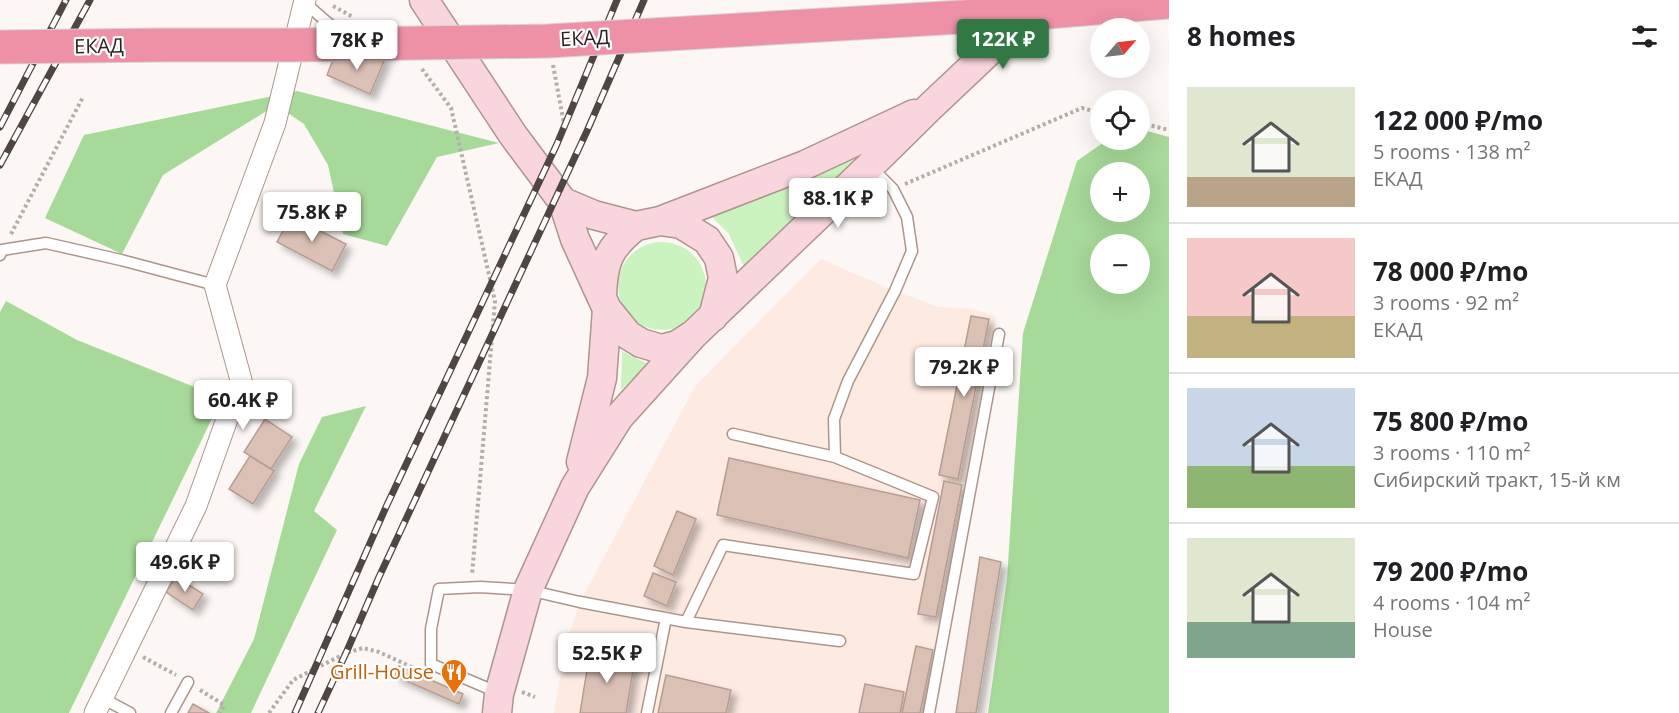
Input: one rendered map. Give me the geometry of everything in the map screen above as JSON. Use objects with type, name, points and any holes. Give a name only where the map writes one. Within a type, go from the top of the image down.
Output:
[{"type":"highway","name":"ЕКАД","points":[[0,47],[548,40],[1048,12],[1169,2]]},
{"type":"main road","points":[[424,0],[513,135],[563,202],[575,238],[604,302],[628,335],[641,343],[660,349],[676,345],[703,326],[723,279],[718,258],[707,240],[681,224],[648,223],[594,215],[563,202]]},
{"type":"main road","points":[[506,700],[528,590],[575,487],[619,417],[703,326],[1044,0]]},
{"type":"main road","points":[[575,487],[602,378],[603,273],[608,256],[620,238],[648,223],[805,165],[930,107]]},
{"type":"street","points":[[99,705],[196,506],[241,380],[215,285],[275,123],[305,1]]},
{"type":"lane","points":[[305,1],[352,44]]},
{"type":"lane","points":[[836,457],[834,419],[844,391],[895,291],[912,250],[907,217],[893,189],[870,166]]},
{"type":"lane","points":[[1,253],[46,243],[215,285]]},
{"type":"lane","points":[[929,713],[999,334]]},
{"type":"lane","points":[[686,622],[723,545],[914,574],[933,497],[836,457],[733,434]]},
{"type":"lane","points":[[506,700],[431,664],[431,629],[439,589],[528,590],[686,622],[840,641]]},
{"type":"lane","points":[[648,713],[666,618]]},
{"type":"lane","points":[[171,713],[188,682]]},
{"type":"lane","points":[[99,705],[130,713]]},
{"type":"path","points":[[332,5],[360,21]]},
{"type":"path","points":[[553,64],[564,124]]},
{"type":"path","points":[[419,65],[451,108],[495,302],[471,588]]},
{"type":"path","points":[[1,253],[83,98]]},
{"type":"path","points":[[893,189],[1082,108],[1090,110]]},
{"type":"path","points":[[1150,125],[1169,130]]},
{"type":"path","points":[[269,713],[293,680],[346,652],[363,648],[393,659]]},
{"type":"path","points":[[506,700],[536,697]]},
{"type":"shaded area","points":[[821,259],[939,307],[972,309],[996,316],[924,713],[554,713],[566,643],[580,602],[696,385]]},
{"type":"green space","points":[[297,91],[499,143],[437,157],[387,246],[343,234],[328,165],[304,124],[276,105],[163,175],[122,254],[45,218],[84,135]]},
{"type":"green space","points":[[1150,132],[1169,137],[1169,713],[988,713],[1007,579],[1023,333],[1077,161],[1093,150],[1150,150]]},
{"type":"green space","points":[[870,149],[744,267],[729,234],[710,215]]},
{"type":"green space","points":[[662,242],[679,246],[693,255],[702,269],[706,286],[702,303],[693,317],[679,326],[662,330],[645,326],[631,317],[622,303],[618,286],[622,269],[631,255],[645,246]]},
{"type":"green space","points":[[6,301],[77,340],[222,398],[69,713],[0,713],[0,312]]},
{"type":"green space","points":[[622,351],[648,364],[621,390]]},
{"type":"green space","points":[[366,406],[314,511],[337,530],[251,713],[216,713],[254,639],[299,464],[322,417]]},
{"type":"building","points":[[366,51],[385,59],[370,94],[327,75],[336,52],[361,63]]},
{"type":"building","points":[[291,216],[346,244],[332,271],[277,242]]},
{"type":"building","points":[[971,316],[989,319],[958,479],[939,475]]},
{"type":"building","points":[[265,419],[292,437],[271,469],[244,452]]},
{"type":"building","points":[[250,456],[274,471],[253,504],[229,489]]},
{"type":"building","points":[[729,458],[920,500],[908,558],[717,515]]},
{"type":"building","points":[[944,481],[962,485],[936,617],[918,614]]},
{"type":"building","points":[[677,511],[696,519],[673,575],[654,566]]},
{"type":"building","points":[[980,557],[1001,562],[976,713],[956,713]]},
{"type":"building","points":[[653,573],[676,582],[667,606],[644,596]]},
{"type":"building","points":[[176,577],[203,594],[193,610],[166,592]]},
{"type":"building","points":[[916,646],[933,650],[920,713],[902,713]]},
{"type":"building","points":[[590,651],[635,658],[626,713],[580,713]]},
{"type":"building","points":[[399,666],[463,694],[459,704],[395,676]]},
{"type":"building","points":[[666,675],[731,690],[726,713],[658,713]]},
{"type":"building","points":[[865,684],[904,692],[900,713],[859,713]]},
{"type":"building","points":[[193,704],[209,713],[188,713]]},
{"type":"railway","points":[[0,127],[66,0]]},
{"type":"railway","points":[[0,165],[90,0]]},
{"type":"railway","points":[[295,713],[386,507],[557,144],[617,0]]},
{"type":"railway","points":[[318,713],[587,131],[644,0]]},
{"type":"place","name":"Grill-House","points":[[454,695]]}]
